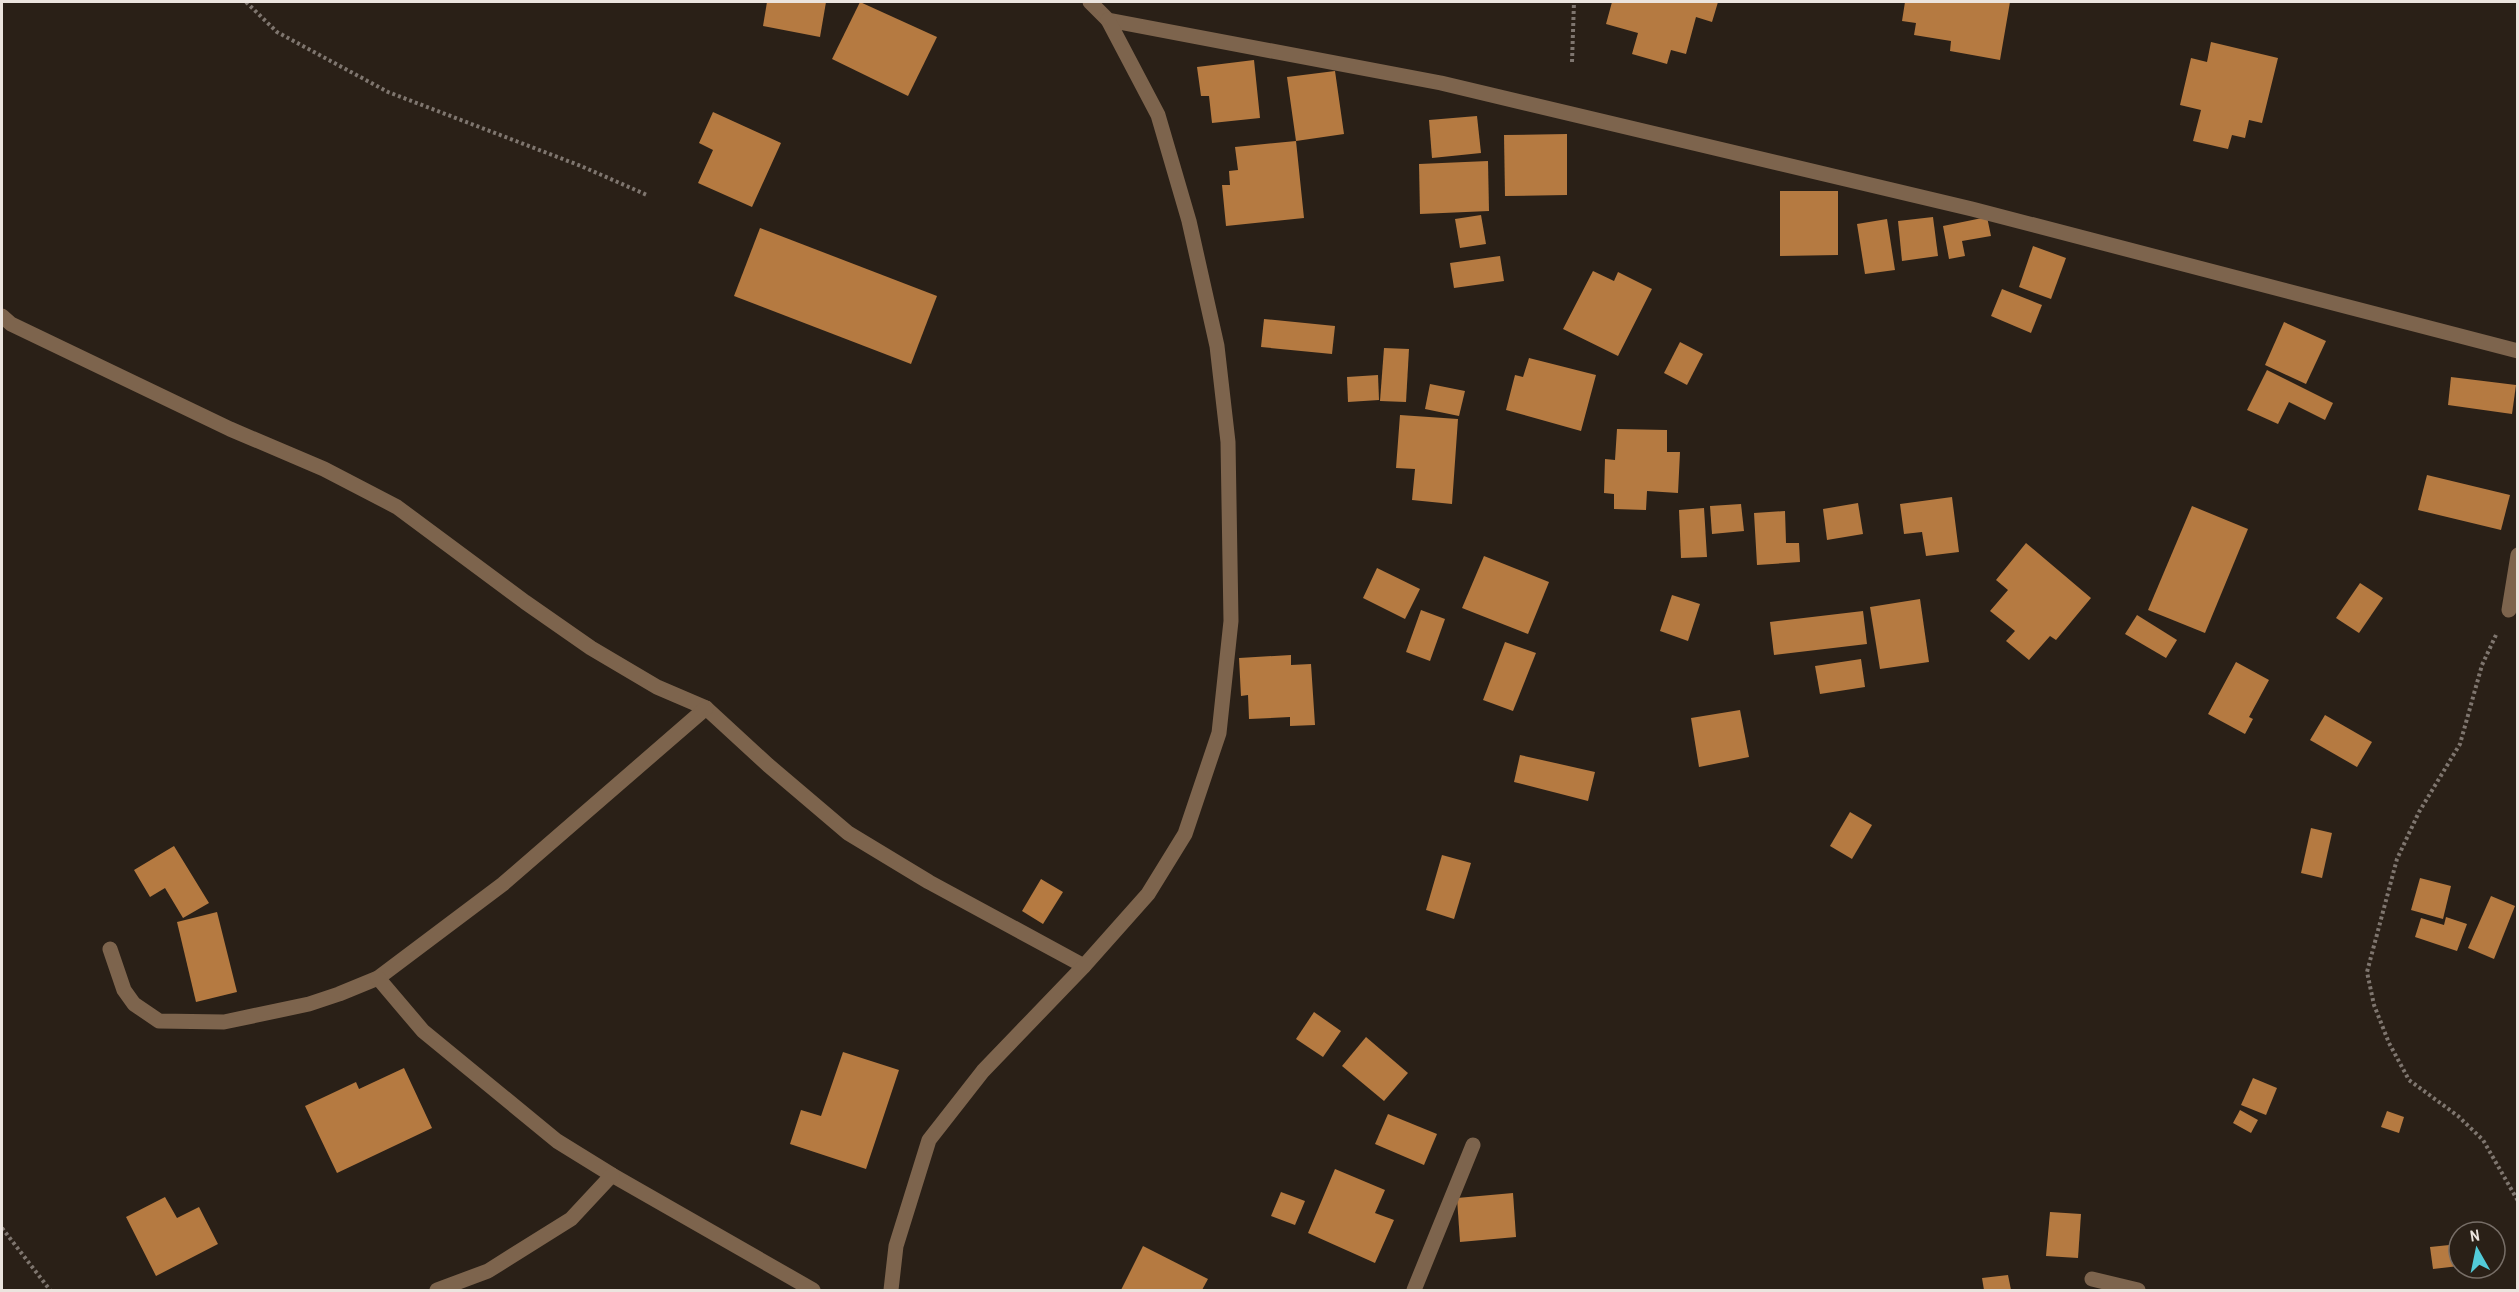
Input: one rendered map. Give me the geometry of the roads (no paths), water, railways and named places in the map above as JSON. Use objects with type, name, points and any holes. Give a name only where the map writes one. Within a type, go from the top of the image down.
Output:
[{"type":"street","points":[[891,1290],[896,1245],[929,1140],[983,1071],[1084,966],[1148,894],[1185,834],[1219,734],[1231,621],[1228,442],[1216,346],[1190,221],[1158,115],[1108,20],[1090,2]]},
{"type":"street","points":[[1108,20],[1430,81],[1487,94],[1972,209],[2517,351]]},
{"type":"street","points":[[2,316],[11,324],[230,429],[324,469],[397,507],[591,648],[657,687],[706,708],[768,765],[848,833],[929,882],[1084,966]]},
{"type":"street","points":[[2509,610],[2517,555]]},
{"type":"street","points":[[111,949],[124,990],[134,1004],[159,1021],[224,1022],[298,1006],[339,994],[378,978],[503,884],[706,708]]},
{"type":"street","points":[[378,978],[423,1031],[557,1141],[813,1290]]},
{"type":"street","points":[[1414,1290],[1473,1145]]},
{"type":"street","points":[[437,1290],[489,1270],[571,1219],[612,1175]]},
{"type":"street","points":[[2092,1279],[2138,1290]]}]
